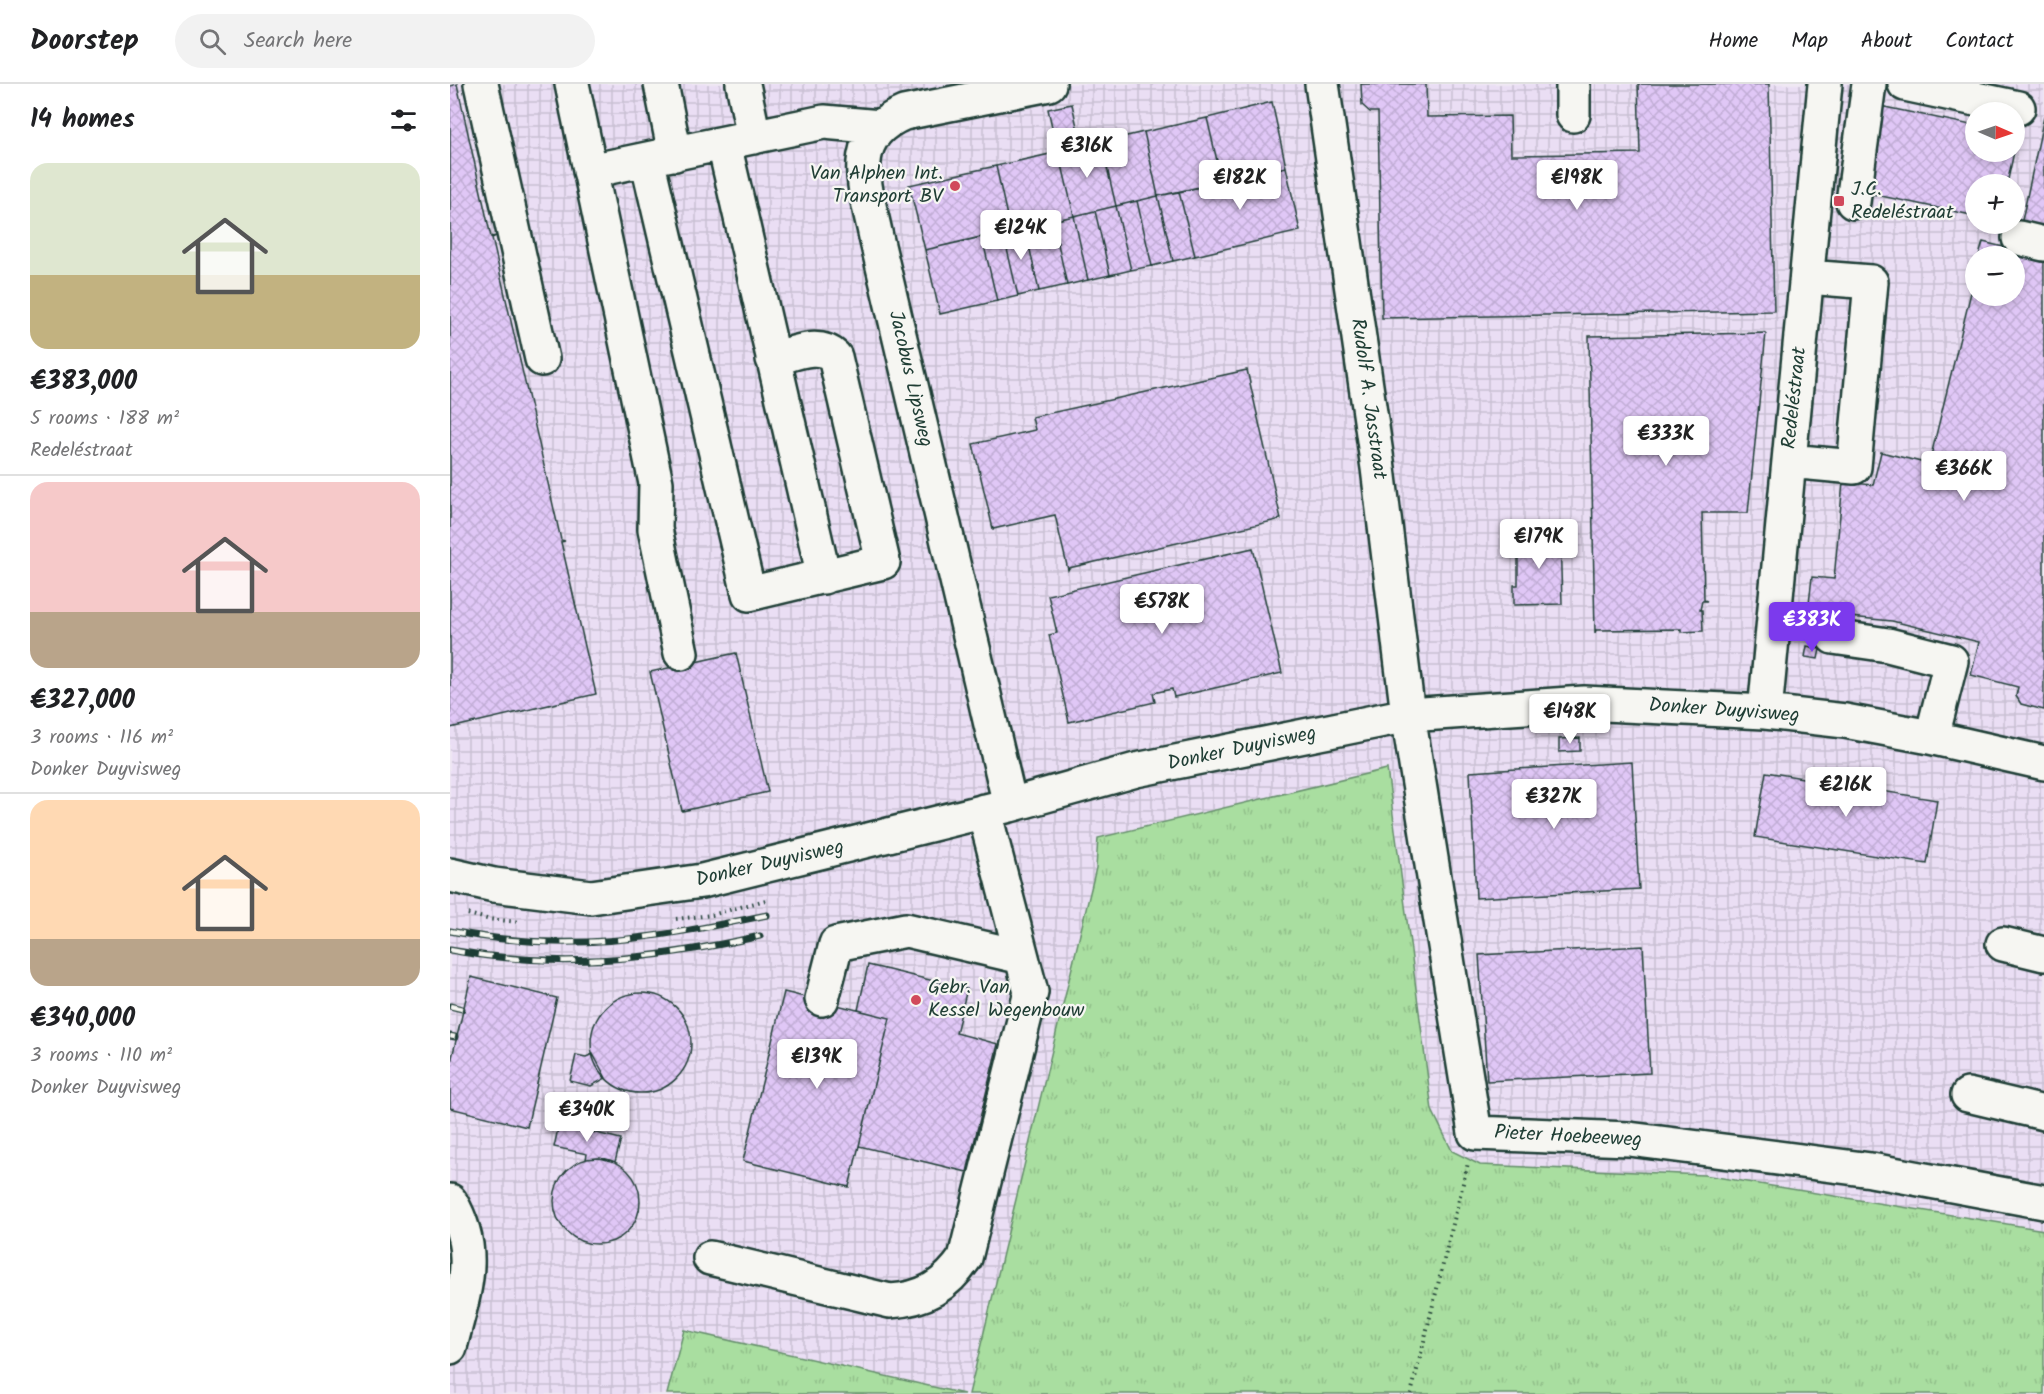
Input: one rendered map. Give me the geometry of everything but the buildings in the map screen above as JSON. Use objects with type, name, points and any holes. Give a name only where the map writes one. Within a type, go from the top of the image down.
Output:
[{"type":"street","points":[[481,84],[542,359]]},
{"type":"street","points":[[572,84],[656,483],[655,529],[681,653]]},
{"type":"street","points":[[661,84],[661,156],[749,594],[883,562],[834,357],[828,351],[819,348],[773,358]]},
{"type":"street","points":[[743,84],[739,140],[773,358],[824,576]]},
{"type":"street","points":[[590,171],[824,122],[880,127],[904,113],[1045,84]]},
{"type":"street","name":"Rudolf A. Jasstraat","points":[[1322,84],[1378,468],[1408,715]]},
{"type":"street","name":"Redeléstraat","points":[[1766,712],[1826,84]]},
{"type":"street","points":[[1853,202],[1869,84]]},
{"type":"street","points":[[1905,84],[1949,88],[1997,102]]},
{"type":"street","name":"Jacobus Lipsweg","points":[[710,1257],[890,1301],[921,1296],[947,1281],[965,1258],[970,1244],[1031,992],[1022,957],[997,808],[864,177],[865,150],[880,127]]},
{"type":"street","points":[[1789,461],[1854,467],[1871,282],[1807,277]]},
{"type":"street","points":[[1833,637],[1888,645],[1951,661],[1932,737]]},
{"type":"street","name":"Donker Duyvisweg","points":[[450,875],[494,885],[591,897],[702,881],[997,808],[1136,770],[1408,715],[1584,703],[1766,712],[1845,721],[1932,737],[2044,763]]},
{"type":"street","name":"Pieter Hoebeeweg","points":[[1408,715],[1475,1133],[1629,1139],[1871,1170],[2044,1202]]},
{"type":"street","points":[[822,999],[836,944],[906,930],[1022,957]]},
{"type":"street","points":[[2003,944],[2044,954]]},
{"type":"street","points":[[1968,1095],[2044,1113]]},
{"type":"street","points":[[450,1201],[465,1233],[469,1264],[450,1347]]},
{"type":"path","points":[[1411,1394],[1475,1133]]},
{"type":"shaded area","points":[[450,84],[2044,84],[2044,1394],[450,1394]]},
{"type":"green space","points":[[1387,769],[1432,1110],[1452,1151],[1480,1165],[1704,1175],[2044,1230],[2044,1394],[969,1394],[1096,868],[1098,838]]},
{"type":"green space","points":[[684,1330],[964,1394],[667,1394]]},
{"type":"railway","points":[[450,931],[533,942],[609,941],[685,931],[767,915]]},
{"type":"railway","points":[[450,950],[529,960],[605,960],[682,951],[760,936]]},
{"type":"railway","points":[[450,1006],[462,1009]]},
{"type":"railway","points":[[450,1036],[455,1037]]},
{"type":"place","name":"Van Alphen Int. Transport BV","points":[[955,186]]},
{"type":"place","name":"J.C. Redeléstraat","points":[[1839,201]]},
{"type":"place","name":"Gebr. Van Kessel Wegenbouw","points":[[916,1000]]}]
